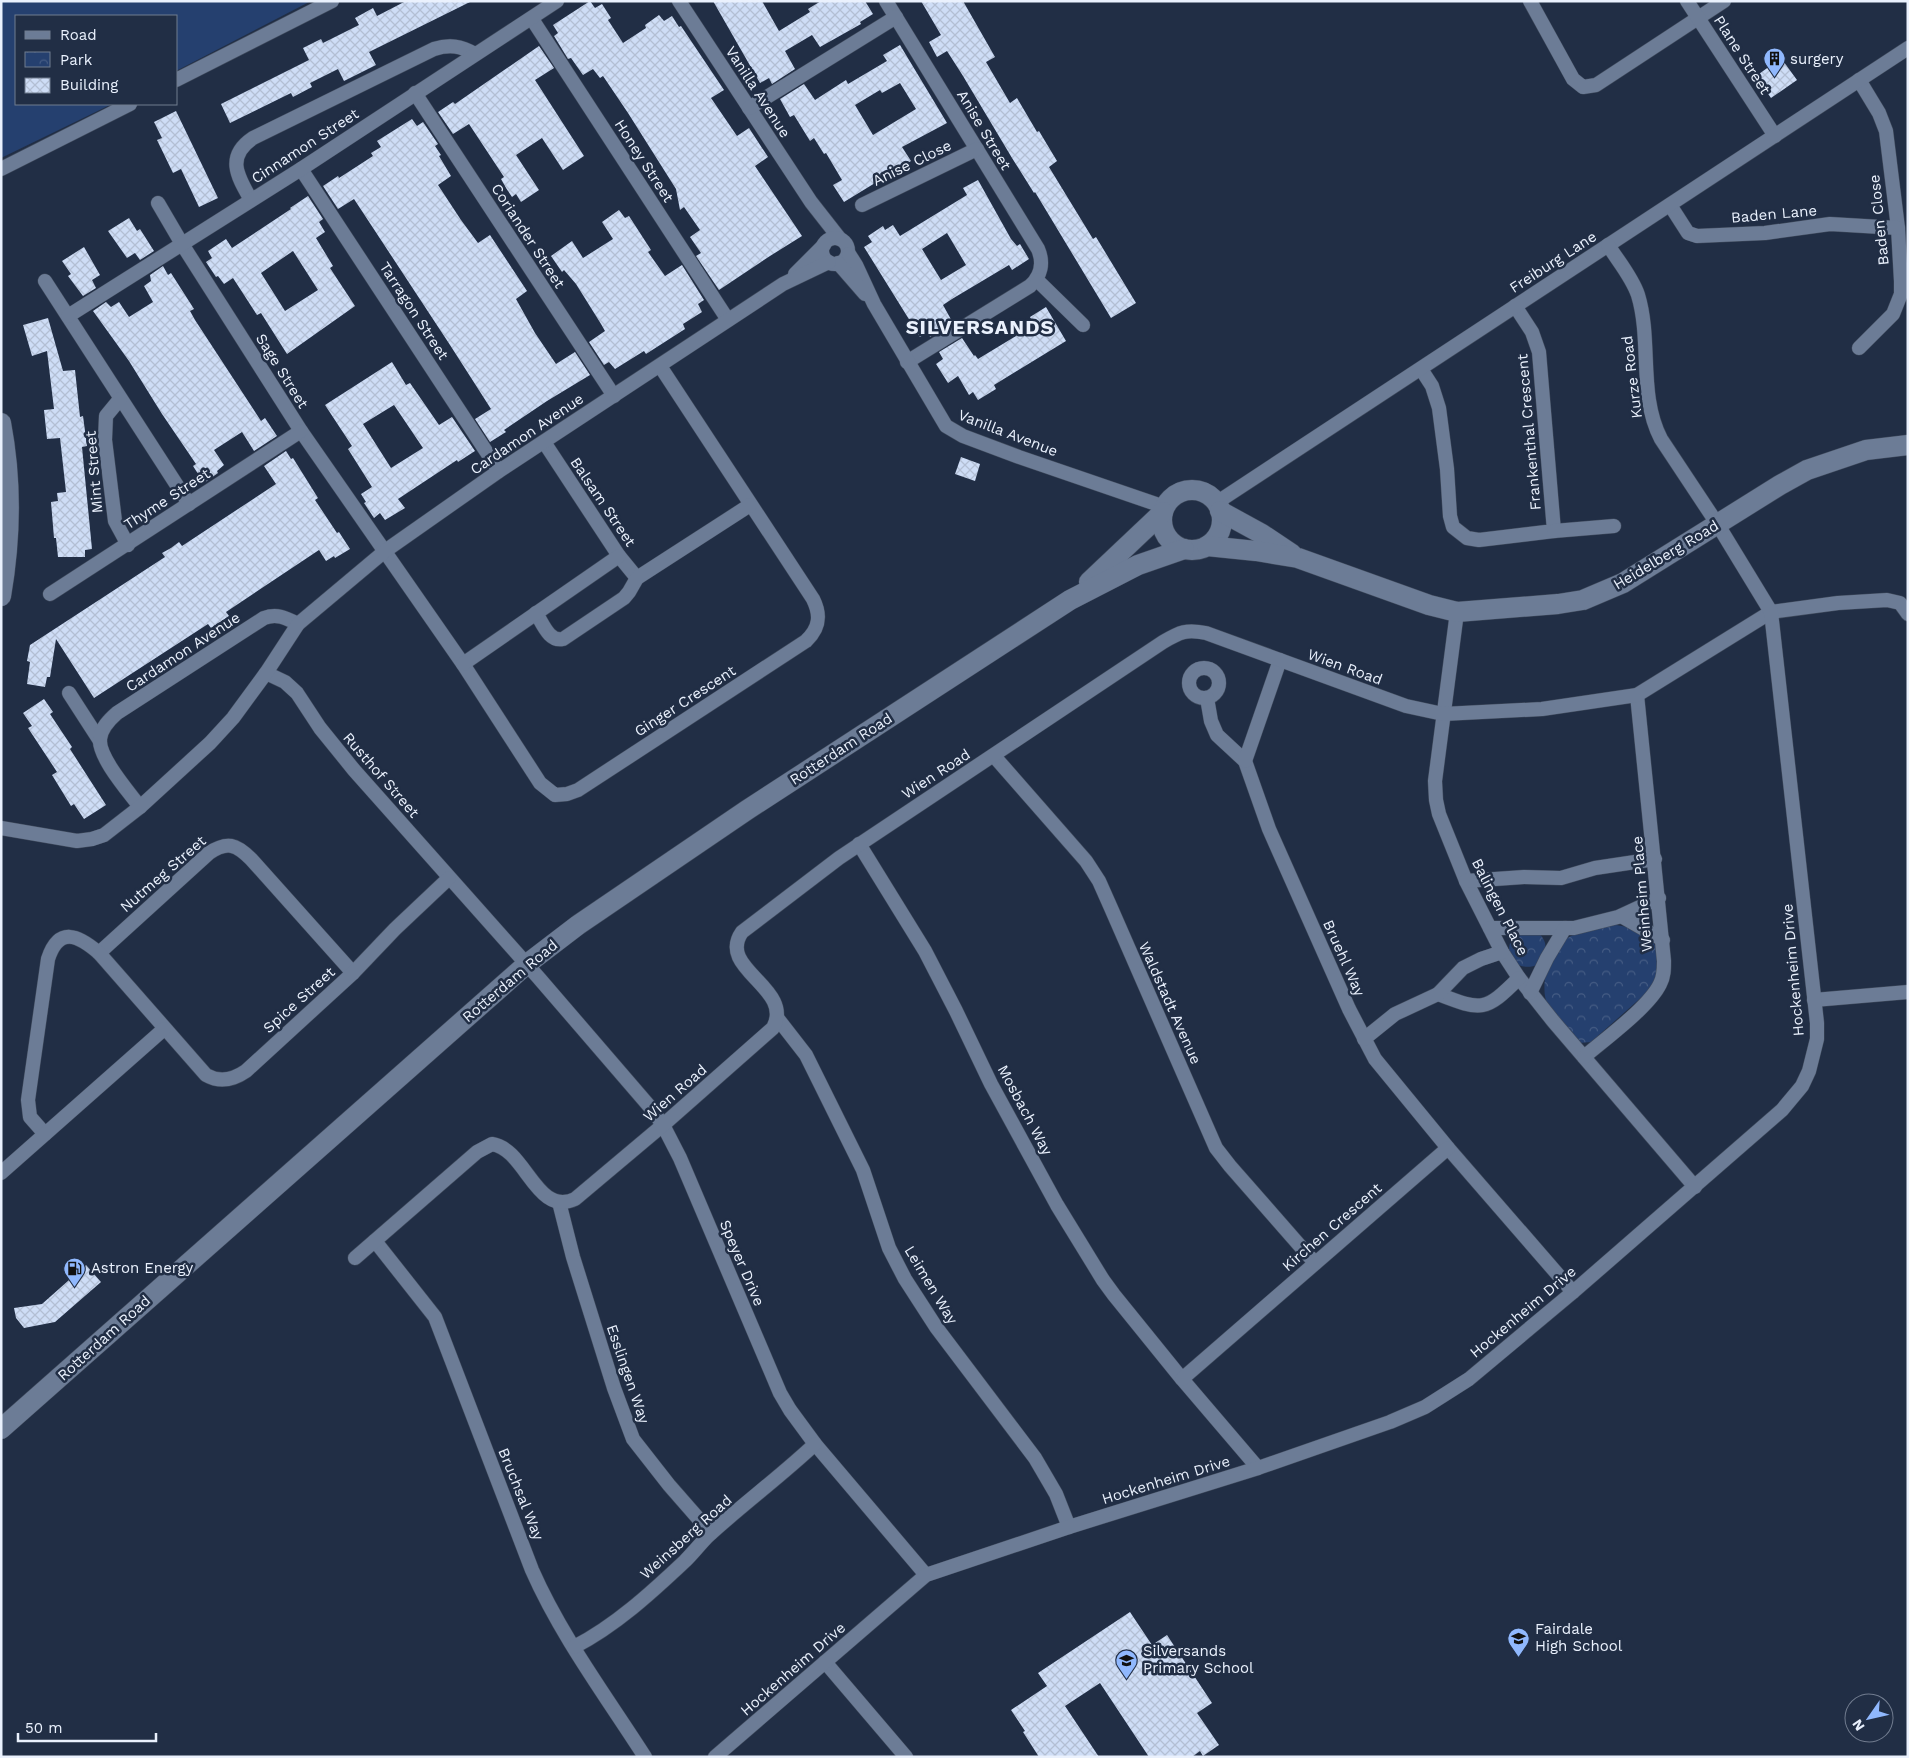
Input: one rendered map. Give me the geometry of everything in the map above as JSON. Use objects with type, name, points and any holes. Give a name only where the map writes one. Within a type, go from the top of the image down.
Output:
[{"type":"street","points":[[178,79],[332,1]]},
{"type":"street","name":"Cinnamon Street","points":[[68,316],[301,169],[557,1]]},
{"type":"street","name":"Vanilla Avenue","points":[[679,1],[810,202],[840,239]]},
{"type":"street","name":"Anise Street","points":[[886,1],[1040,254],[1041,269],[1037,280]]},
{"type":"street","points":[[1530,1],[1573,79],[1583,87],[1596,85],[1699,19],[1687,1]]},
{"type":"street","name":"Plane Street","points":[[1724,1],[1699,19],[1775,136]]},
{"type":"street","points":[[749,108],[896,17]]},
{"type":"street","name":"Honey Street","points":[[532,19],[728,320]]},
{"type":"street","points":[[251,200],[238,175],[236,166],[240,152],[253,138],[434,49],[449,45],[466,49],[475,54]]},
{"type":"street","name":"Freiburg Lane","points":[[1218,507],[1421,368],[1908,48]]},
{"type":"street","name":"Baden Close","points":[[1859,80],[1879,113],[1886,131],[1898,228],[1902,281],[1902,294],[1887,322],[1859,348]]},
{"type":"street","name":"Coriander Street","points":[[415,93],[614,396]]},
{"type":"street","points":[[1,169],[128,105]]},
{"type":"street","name":"Anise Close","points":[[862,206],[977,149]]},
{"type":"street","name":"Tarragon Street","points":[[301,169],[499,471]]},
{"type":"street","name":"Vanilla Avenue","points":[[810,202],[825,244]]},
{"type":"street","name":"Sage Street","points":[[158,203],[301,431],[385,551]]},
{"type":"street","name":"Baden Lane","points":[[1670,205],[1688,233],[1697,236],[1765,233],[1830,224],[1898,228]]},
{"type":"street","points":[[831,239],[840,239],[845,243],[849,254],[844,260],[833,262],[824,257],[825,244],[831,239]]},
{"type":"street","name":"Cardamon Avenue","points":[[783,284],[825,244]]},
{"type":"street","name":"Kurze Road","points":[[1608,245],[1631,281],[1639,300],[1649,399],[1655,426],[1661,440],[1718,525]]},
{"type":"street","name":"Vanilla Avenue","points":[[849,254],[874,304],[907,362],[940,418],[951,430],[1018,457],[1164,509]]},
{"type":"street","name":"Vanilla Avenue","points":[[833,262],[874,304]]},
{"type":"street","name":"Cardamon Avenue","points":[[1,828],[83,841],[104,835],[140,807],[210,743],[233,718],[266,673],[298,624],[385,551],[499,471],[783,284],[833,262]]},
{"type":"street","points":[[907,362],[1012,299],[1037,280],[1083,325]]},
{"type":"street","points":[[45,281],[189,504]]},
{"type":"street","name":"Frankenthal Crescent","points":[[1516,306],[1532,332],[1539,352],[1554,531]]},
{"type":"street","name":"Ginger Crescent","points":[[385,551],[463,664],[540,783],[555,794],[567,794],[578,790],[806,641],[815,631],[819,616],[813,599],[660,366]]},
{"type":"street","points":[[1421,368],[1432,386],[1439,408],[1447,469],[1450,516],[1453,527],[1467,538],[1479,540],[1614,526]]},
{"type":"street","name":"Mint Street","points":[[120,399],[106,416],[106,440],[115,521],[128,544]]},
{"type":"street","points":[[1,424],[10,513],[8,558],[1,596]]},
{"type":"street","name":"Thyme Street","points":[[50,594],[301,431]]},
{"type":"street","name":"Balsam Street","points":[[544,442],[619,556],[636,578]]},
{"type":"street","name":"Heidelberg Road","points":[[1207,546],[1298,558],[1429,605],[1457,612],[1558,604],[1583,600],[1634,577],[1807,470],[1866,450],[1908,445]]},
{"type":"street","points":[[1187,490],[1202,492],[1218,507],[1221,517],[1220,531],[1217,537],[1207,546],[1200,549],[1184,549],[1170,542],[1166,535],[1163,528],[1164,509],[1174,496],[1187,490]]},
{"type":"street","points":[[536,614],[551,637],[562,639],[624,598],[636,578],[750,505]]},
{"type":"street","name":"Heidelberg Road","points":[[1218,507],[1298,558]]},
{"type":"street","name":"Rotterdam Road","points":[[1070,600],[1164,509]]},
{"type":"street","name":"Hockenheim Drive","points":[[715,1757],[926,1575],[1069,1527],[1258,1468],[1390,1422],[1430,1404],[1469,1379],[1573,1292],[1782,1110],[1802,1086],[1814,1056],[1817,1023],[1771,612],[1718,525]]},
{"type":"street","name":"Rotterdam Road","points":[[1,1429],[527,964],[578,925],[747,810],[1070,600],[1138,564],[1184,549]]},
{"type":"street","points":[[463,664],[619,556]]},
{"type":"street","points":[[1771,612],[1838,603],[1887,600],[1900,603],[1908,614]]},
{"type":"street","name":"Balingen Place","points":[[1457,612],[1435,781],[1439,814],[1466,881],[1502,952],[1530,993],[1695,1187]]},
{"type":"street","name":"Wien Road","points":[[558,1202],[575,1199],[663,1125],[773,1028],[778,1019],[778,1009],[774,1000],[737,954],[736,944],[738,938],[752,923],[859,844],[1164,642],[1183,632],[1191,630],[1206,633],[1406,706],[1443,714],[1542,708],[1637,695],[1771,612]]},
{"type":"street","name":"Cardamon Avenue","points":[[100,741],[105,725],[117,713],[264,618],[275,615],[282,616],[298,624]]},
{"type":"street","points":[[1245,761],[1280,660]]},
{"type":"street","name":"Rusthof Street","points":[[266,673],[279,678],[291,686],[320,728],[354,770],[527,964]]},
{"type":"street","points":[[69,693],[100,741],[104,755],[140,807]]},
{"type":"street","name":"Weinheim Place","points":[[1584,1057],[1654,995],[1664,975],[1659,898],[1637,695]]},
{"type":"street","name":"Bruehl Way","points":[[1207,698],[1211,721],[1217,735],[1245,761],[1269,829],[1364,1039],[1381,1068],[1448,1148]]},
{"type":"street","name":"Waldstadt Avenue","points":[[994,756],[1094,872],[1216,1148],[1315,1263]]},
{"type":"street","name":"Mosbach Way","points":[[859,844],[925,951],[992,1084],[1057,1205],[1114,1295],[1182,1379]]},
{"type":"street","name":"Nutmeg Street","points":[[99,953],[209,853],[218,847],[226,845],[236,847],[251,859],[353,973]]},
{"type":"street","points":[[1466,881],[1524,877],[1561,878],[1595,868],[1655,858]]},
{"type":"street","name":"Spice Street","points":[[45,1134],[30,1117],[28,1100],[48,959],[53,946],[61,939],[73,937],[82,940],[99,953],[206,1075],[220,1080],[235,1078],[246,1071],[353,973],[395,929],[449,878]]},
{"type":"street","points":[[1490,928],[1565,928],[1589,925],[1621,916],[1659,898]]},
{"type":"street","points":[[1621,916],[1663,940]]},
{"type":"street","points":[[1530,993],[1547,958],[1565,928]]},
{"type":"street","points":[[1364,1039],[1395,1014],[1438,994],[1463,968],[1502,952]]},
{"type":"street","name":"Speyer Drive","points":[[527,964],[638,1091],[663,1125],[680,1158],[780,1392],[790,1410],[815,1444],[926,1575]]},
{"type":"street","points":[[1438,994],[1472,1006],[1483,1006],[1495,1001],[1519,978]]},
{"type":"street","points":[[1814,1000],[1908,992]]},
{"type":"street","name":"Leimen Way","points":[[778,1019],[806,1056],[863,1170],[890,1248],[905,1279],[941,1335],[1035,1458],[1054,1488],[1069,1527]]},
{"type":"street","points":[[1,1173],[164,1029]]},
{"type":"street","points":[[355,1258],[477,1152],[492,1144],[503,1147],[511,1154],[540,1191],[558,1202]]},
{"type":"street","points":[[1448,1148],[1573,1292]]},
{"type":"street","name":"Kirchen Crescent","points":[[1182,1379],[1448,1148]]},
{"type":"street","name":"Esslingen Way","points":[[558,1202],[611,1379],[633,1440],[711,1534]]},
{"type":"street","name":"Bruchsal Way","points":[[375,1241],[435,1317],[532,1570],[574,1648],[646,1757]]},
{"type":"street","points":[[1182,1379],[1258,1468]]},
{"type":"street","name":"Weinsberg Road","points":[[574,1648],[619,1619],[684,1562],[711,1534],[815,1444]]},
{"type":"street","points":[[825,1662],[906,1757]]},
{"type":"green space","points":[[1,1],[311,1],[178,70],[178,15],[15,15],[15,105],[110,105],[1,158]]},
{"type":"green space","points":[[1616,925],[1627,927],[1652,940],[1656,948],[1659,974],[1652,988],[1591,1042],[1579,1043],[1549,1008],[1544,989],[1548,968],[1557,949],[1571,936],[1587,929]]},
{"type":"green space","points":[[1516,933],[1539,933],[1542,937],[1545,948],[1539,964],[1531,967],[1523,966],[1512,960],[1509,947]]},
{"type":"building","points":[[406,1],[472,1],[369,52],[376,65],[344,81],[338,69],[310,83],[312,87],[293,97],[291,93],[230,123],[221,104],[309,60],[303,48],[321,39],[323,43],[359,25],[355,18],[373,8],[377,16]]},
{"type":"building","points":[[590,1],[595,8],[602,4],[611,18],[608,20],[623,43],[646,28],[645,25],[659,15],[664,21],[672,16],[679,27],[681,26],[724,90],[711,98],[737,136],[749,128],[768,157],[755,166],[802,236],[719,290],[696,256],[701,253],[690,237],[700,230],[684,207],[680,210],[676,189],[628,113],[603,76],[600,78],[593,69],[583,75],[571,58],[568,59],[554,36],[558,33],[553,25]]},
{"type":"building","points":[[713,1],[762,1],[779,31],[810,12],[808,9],[821,1],[865,1],[873,14],[860,22],[861,24],[820,47],[812,35],[785,51],[795,69],[772,84],[769,78],[760,83]]},
{"type":"building","points":[[921,1],[963,1],[995,57],[986,62],[1010,103],[1017,98],[1037,132],[1039,131],[1057,161],[1049,167],[1093,239],[1096,237],[1136,303],[1111,318],[947,51],[937,57],[929,42],[941,35]]},
{"type":"building","points":[[900,45],[947,123],[902,147],[911,161],[844,202],[833,185],[842,180],[826,153],[824,154],[814,138],[810,141],[794,115],[790,117],[780,99],[804,84],[815,100],[846,80],[848,84],[887,61],[883,55]],"holes":[[[900,83],[916,109],[873,135],[855,105],[880,90],[882,93]]]},
{"type":"building","points":[[539,46],[554,68],[535,80],[584,156],[563,170],[542,138],[516,155],[539,190],[521,202],[516,194],[512,197],[506,188],[501,179],[504,177],[469,124],[453,134],[438,112],[453,102],[455,104]]},
{"type":"building","name":"surgery","points":[[1781,58],[1797,80],[1771,98],[1764,88],[1760,91],[1752,79]]},
{"type":"building","points":[[176,111],[218,198],[199,207],[181,169],[173,173],[157,140],[162,138],[154,122]]},
{"type":"building","points":[[412,119],[417,126],[423,122],[438,144],[435,146],[441,155],[439,156],[451,176],[438,185],[461,220],[478,243],[490,235],[527,291],[516,299],[535,333],[556,364],[575,352],[590,375],[547,401],[504,430],[506,432],[490,442],[475,419],[491,409],[450,345],[354,199],[338,209],[323,186],[373,156],[371,153],[381,147],[377,141]]},
{"type":"building","points":[[978,180],[1011,239],[1017,246],[1020,244],[1029,259],[1012,270],[1009,265],[943,305],[953,323],[930,337],[928,332],[920,337],[864,247],[872,242],[868,236],[883,226],[885,230],[893,225],[900,236],[967,195],[963,188]],"holes":[[[947,233],[966,265],[941,280],[922,249]]]},
{"type":"building","points":[[308,196],[323,219],[319,222],[325,232],[316,238],[333,266],[330,268],[355,306],[287,354],[261,313],[257,315],[233,278],[224,284],[218,276],[216,277],[206,262],[212,258],[208,251],[226,239],[232,248]],"holes":[[[293,251],[318,290],[285,311],[261,273]]]},
{"type":"building","points":[[619,210],[625,218],[629,216],[651,250],[648,252],[665,276],[682,265],[704,300],[698,304],[702,312],[683,324],[685,329],[646,354],[644,351],[615,369],[609,362],[604,365],[589,342],[605,331],[576,284],[564,270],[562,272],[551,256],[572,241],[583,258],[613,239],[602,222]]},
{"type":"building","points":[[129,218],[137,231],[140,229],[154,251],[140,260],[135,253],[127,258],[108,231]]},
{"type":"building","points":[[84,247],[100,275],[92,280],[96,288],[83,296],[68,276],[71,274],[62,261]]},
{"type":"building","points":[[163,266],[168,275],[171,273],[194,309],[190,311],[195,320],[261,421],[265,418],[277,436],[254,451],[242,432],[214,450],[224,465],[217,471],[218,473],[204,483],[193,466],[196,464],[129,361],[93,311],[106,302],[111,307],[119,302],[129,317],[153,302],[144,286],[151,281],[150,275]]},
{"type":"building","points":[[1046,307],[1066,341],[994,385],[996,389],[978,400],[973,392],[969,395],[958,376],[948,383],[936,364],[943,359],[939,352],[962,338],[978,359],[1034,325],[1030,317]]},
{"type":"building","points":[[48,318],[63,371],[75,370],[80,417],[83,416],[87,446],[82,447],[92,549],[85,550],[85,557],[58,557],[56,538],[54,538],[51,502],[58,501],[57,493],[66,492],[60,438],[47,439],[44,410],[54,409],[47,351],[32,356],[23,325]]},
{"type":"building","points":[[392,362],[406,385],[410,383],[439,425],[452,417],[475,451],[458,462],[457,460],[398,499],[405,508],[385,520],[380,513],[374,518],[364,503],[366,502],[361,494],[372,487],[348,449],[352,446],[325,405]],"holes":[[[394,405],[423,448],[391,468],[363,424]]]},
{"type":"building","points":[[286,451],[291,459],[293,458],[318,498],[315,500],[350,549],[326,561],[319,550],[226,612],[229,616],[211,628],[208,624],[94,698],[56,639],[50,677],[47,677],[45,687],[27,684],[30,662],[27,661],[30,645],[165,557],[162,553],[179,542],[182,546],[276,484],[264,466]]},
{"type":"building","points":[[961,457],[980,464],[975,481],[955,474]]},
{"type":"building","points":[[44,699],[53,712],[50,714],[72,747],[70,749],[106,805],[84,819],[74,804],[71,806],[52,775],[57,772],[28,728],[32,726],[23,713]]},
{"type":"building","points":[[86,1265],[101,1282],[55,1322],[24,1328],[16,1318],[14,1308],[42,1304]]},
{"type":"building","points":[[1130,1612],[1152,1645],[1167,1635],[1212,1703],[1197,1713],[1219,1745],[1203,1756],[1200,1751],[1192,1757],[1149,1757],[1100,1683],[1065,1706],[1099,1757],[1039,1757],[1011,1710],[1047,1686],[1038,1673]]},
{"type":"place","name":"surgery","points":[[1774,78]]},
{"type":"place","name":"Astron Energy","points":[[75,1287]]},
{"type":"place","name":"Fairdale High School","points":[[1519,1657]]},
{"type":"place","name":"Silversands Primary School","points":[[1127,1679]]},
{"type":"district","name":"SILVERSANDS","points":[[980,327]]}]
